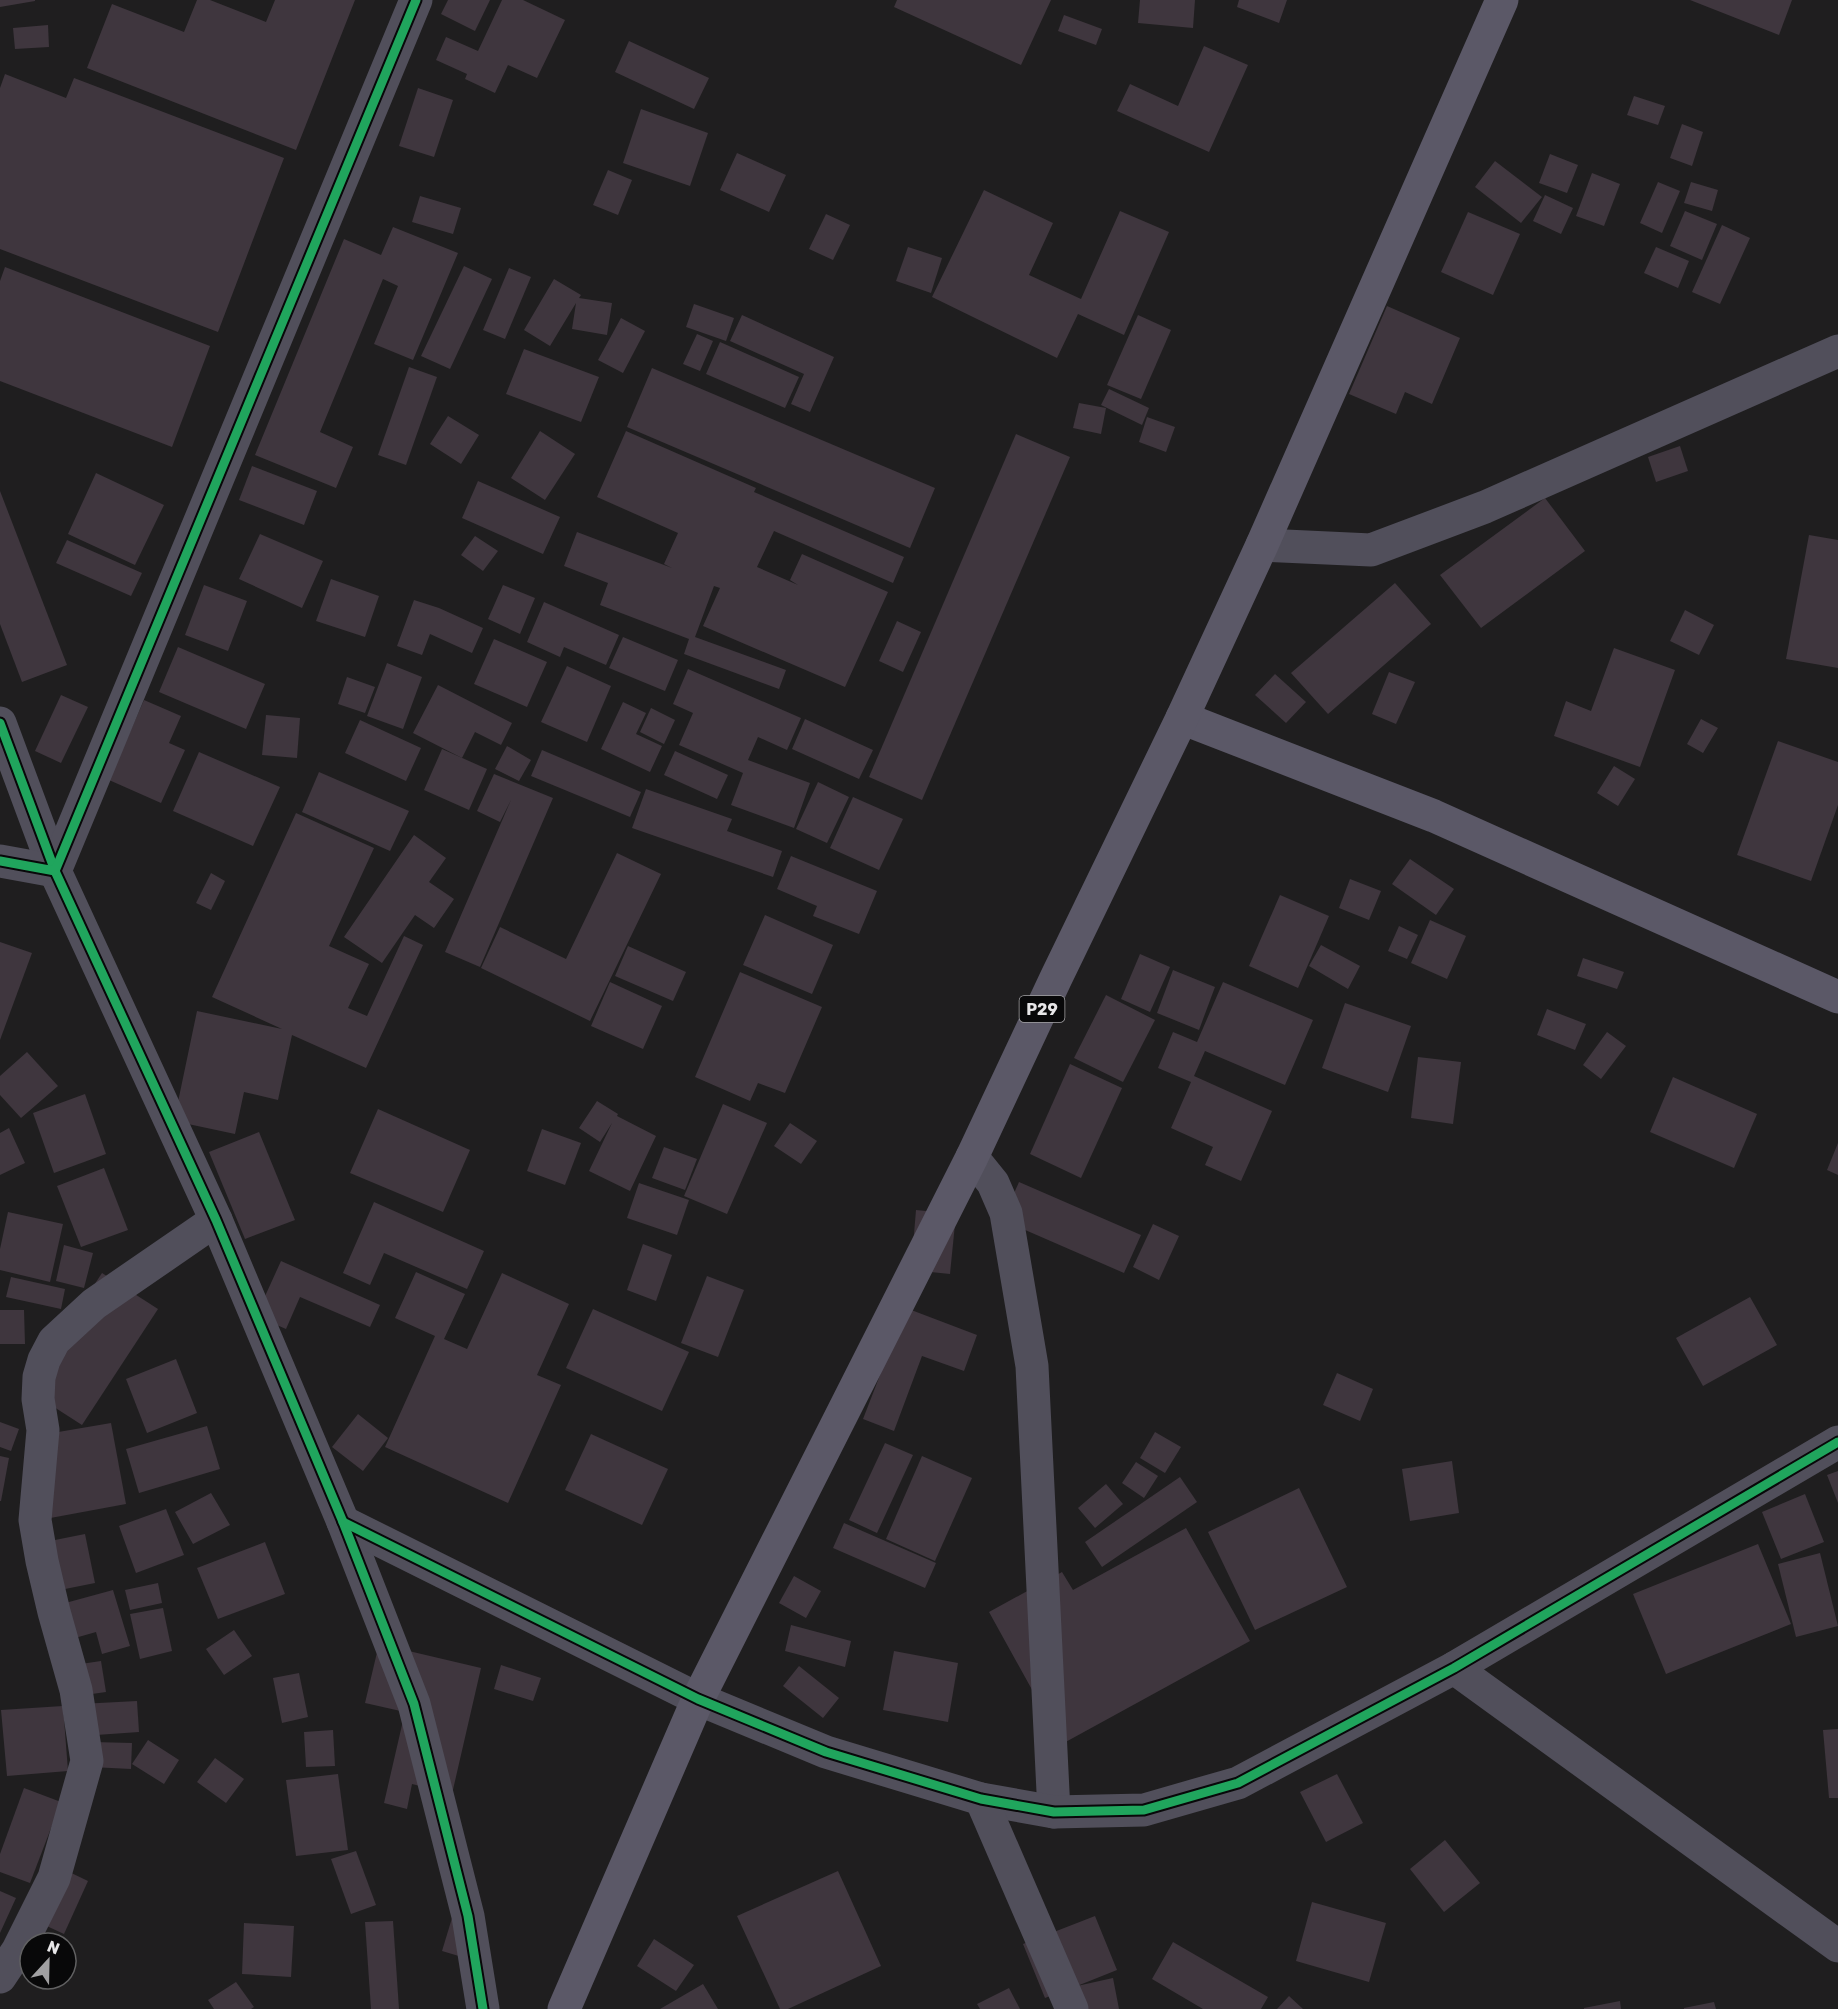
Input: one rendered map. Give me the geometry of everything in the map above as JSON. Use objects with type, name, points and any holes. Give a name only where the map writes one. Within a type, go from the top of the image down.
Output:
[{"type":"main road","name":"P29","points":[[564,2009],[698,1698],[972,1157],[1182,717],[1262,545],[1502,0]]},
{"type":"main road","points":[[1182,717],[1434,816],[1838,997]]},
{"type":"street","points":[[55,871],[416,0]]},
{"type":"street","points":[[1262,545],[1371,549],[1485,507],[1838,351]]},
{"type":"street","points":[[0,723],[55,871],[216,1220],[343,1522],[414,1704],[468,1916],[483,2009]]},
{"type":"street","points":[[0,861],[55,871]]},
{"type":"street","points":[[972,1157],[993,1183],[1006,1213],[1032,1366],[1054,1812]]},
{"type":"street","points":[[0,1977],[18,1950],[54,1878],[87,1761],[76,1690],[54,1612],[35,1520],[43,1430],[38,1399],[39,1377],[44,1360],[54,1341],[93,1304],[216,1220]]},
{"type":"street","points":[[343,1522],[698,1698],[826,1752],[981,1799],[1054,1812],[1144,1810],[1238,1783],[1454,1668],[1838,1442]]},
{"type":"street","points":[[1454,1668],[1838,1946]]},
{"type":"street","points":[[981,1799],[1072,2009]]},
{"type":"building","points":[[0,0],[35,0],[35,1],[0,7]]},
{"type":"building","points":[[197,0],[210,0],[266,22],[275,0],[355,0],[296,150],[87,68],[112,4],[184,32]]},
{"type":"building","points":[[448,0],[490,0],[475,31],[441,14]]},
{"type":"building","points":[[502,0],[523,0],[565,20],[537,78],[508,65],[495,93],[465,79],[467,74],[436,60],[446,37],[478,51]]},
{"type":"building","points":[[897,0],[1051,0],[1021,65],[894,7]]},
{"type":"building","points":[[1140,0],[1195,0],[1193,28],[1138,23]]},
{"type":"building","points":[[1239,0],[1287,0],[1279,23],[1237,7]]},
{"type":"building","points":[[1690,0],[1792,0],[1779,35]]},
{"type":"building","points":[[1064,15],[1102,29],[1096,45],[1058,31]]},
{"type":"building","points":[[48,25],[49,47],[15,49],[13,28]]},
{"type":"building","points":[[629,41],[709,78],[694,109],[615,72]]},
{"type":"building","points":[[1204,46],[1248,65],[1209,152],[1117,111],[1130,84],[1178,106]]},
{"type":"building","points":[[5,74],[66,98],[74,78],[284,158],[218,332],[0,249],[0,88]]},
{"type":"building","points":[[418,88],[453,100],[434,157],[399,146]]},
{"type":"building","points":[[1634,96],[1665,106],[1658,125],[1627,115]]},
{"type":"building","points":[[641,109],[708,133],[690,186],[623,163]]},
{"type":"building","points":[[1682,124],[1703,132],[1692,166],[1670,158]]},
{"type":"building","points":[[737,153],[786,175],[769,212],[720,190]]},
{"type":"building","points":[[1550,154],[1578,165],[1567,193],[1539,183]]},
{"type":"building","points":[[1495,161],[1542,197],[1521,223],[1475,187]]},
{"type":"building","points":[[608,170],[632,180],[618,215],[593,205]]},
{"type":"building","points":[[1592,173],[1620,184],[1604,226],[1576,216]]},
{"type":"building","points":[[1658,182],[1680,191],[1662,233],[1640,223]]},
{"type":"building","points":[[1691,182],[1718,190],[1712,211],[1684,203]]},
{"type":"building","points":[[984,190],[1053,223],[1029,275],[1081,299],[1120,211],[1169,232],[1124,335],[1078,314],[1057,358],[932,297]]},
{"type":"building","points":[[1545,195],[1573,208],[1561,234],[1533,221]]},
{"type":"building","points":[[420,196],[461,208],[453,234],[412,222]]},
{"type":"building","points":[[1685,211],[1717,224],[1702,260],[1670,246]]},
{"type":"building","points":[[1468,212],[1520,234],[1493,295],[1441,272]]},
{"type":"building","points":[[826,214],[850,225],[833,260],[809,249]]},
{"type":"building","points":[[1722,225],[1750,238],[1720,304],[1692,292]]},
{"type":"building","points":[[393,227],[458,253],[413,360],[374,344],[398,286],[383,279],[320,432],[353,447],[336,488],[255,455],[344,239],[381,255]]},
{"type":"building","points":[[908,247],[942,258],[931,293],[896,281]]},
{"type":"building","points":[[1656,247],[1689,261],[1678,288],[1644,273]]},
{"type":"building","points":[[464,266],[492,279],[450,369],[421,356]]},
{"type":"building","points":[[5,267],[210,346],[172,447],[0,381],[0,281]]},
{"type":"building","points":[[509,268],[531,277],[505,339],[483,330]]},
{"type":"building","points":[[554,279],[581,295],[579,298],[612,303],[607,335],[572,329],[576,303],[550,346],[524,330]]},
{"type":"building","points":[[694,304],[734,318],[726,341],[686,327]]},
{"type":"building","points":[[1387,306],[1460,338],[1432,404],[1405,392],[1396,414],[1349,394]]},
{"type":"building","points":[[742,315],[834,357],[810,412],[791,404],[804,374],[730,341]]},
{"type":"building","points":[[1138,315],[1171,330],[1141,399],[1107,385]]},
{"type":"building","points":[[621,318],[645,331],[623,373],[598,360]]},
{"type":"building","points":[[697,334],[713,341],[700,371],[683,364]]},
{"type":"building","points":[[720,342],[799,377],[785,408],[706,374]]},
{"type":"building","points":[[524,349],[599,377],[581,422],[506,394]]},
{"type":"building","points":[[409,367],[437,377],[406,465],[378,455]]},
{"type":"building","points":[[652,368],[935,488],[910,548],[627,427]]},
{"type":"building","points":[[1109,389],[1149,408],[1142,425],[1101,405]]},
{"type":"building","points":[[1079,403],[1106,408],[1101,434],[1073,428]]},
{"type":"building","points":[[448,416],[479,435],[461,464],[430,444]]},
{"type":"building","points":[[1147,417],[1175,427],[1166,452],[1139,442]]},
{"type":"building","points":[[540,431],[575,454],[545,500],[511,478]]},
{"type":"building","points":[[626,431],[756,488],[754,492],[904,557],[893,583],[774,531],[757,567],[798,585],[790,580],[802,554],[888,592],[845,687],[703,626],[720,588],[714,586],[695,637],[786,670],[779,689],[684,654],[689,639],[600,605],[608,583],[564,566],[577,532],[672,568],[664,564],[678,533],[597,497]]},
{"type":"building","points":[[1016,434],[1070,457],[922,800],[869,777]]},
{"type":"building","points":[[1680,446],[1688,471],[1656,482],[1648,457]]},
{"type":"building","points":[[252,466],[317,491],[304,525],[239,500]]},
{"type":"building","points":[[96,473],[164,505],[135,565],[68,534]]},
{"type":"building","points":[[478,481],[560,517],[543,554],[462,518]]},
{"type":"building","points":[[0,491],[67,665],[22,682],[0,624]]},
{"type":"building","points":[[1545,498],[1585,551],[1481,628],[1440,575]]},
{"type":"building","points":[[260,534],[323,561],[302,608],[239,579]]},
{"type":"building","points":[[1809,535],[1838,540],[1838,668],[1786,659]]},
{"type":"building","points":[[475,536],[498,551],[483,571],[461,555]]},
{"type":"building","points":[[67,540],[142,573],[131,596],[56,563]]},
{"type":"building","points":[[331,579],[379,596],[365,637],[316,621]]},
{"type":"building","points":[[1395,583],[1431,624],[1328,714],[1291,673]]},
{"type":"building","points":[[204,585],[247,601],[228,651],[185,635]]},
{"type":"building","points":[[503,585],[535,598],[520,634],[488,619]]},
{"type":"building","points":[[414,600],[439,608],[483,628],[472,653],[430,634],[422,655],[397,646]]},
{"type":"building","points":[[544,602],[619,635],[606,665],[564,647],[560,657],[527,642]]},
{"type":"building","points":[[1685,610],[1714,625],[1699,655],[1670,641]]},
{"type":"building","points":[[897,621],[921,632],[903,672],[879,661]]},
{"type":"building","points":[[623,637],[678,660],[665,691],[609,668]]},
{"type":"building","points":[[494,639],[547,662],[527,707],[474,684]]},
{"type":"building","points":[[178,647],[265,684],[246,729],[159,692]]},
{"type":"building","points":[[1614,648],[1675,670],[1640,767],[1554,736],[1566,701],[1591,711]]},
{"type":"building","points":[[387,663],[422,677],[403,729],[367,716]]},
{"type":"building","points":[[567,666],[611,686],[587,742],[541,722]]},
{"type":"building","points":[[688,669],[801,718],[787,750],[758,737],[748,760],[810,783],[794,828],[731,805],[743,773],[679,745],[693,713],[673,704]]},
{"type":"building","points":[[1389,672],[1415,682],[1396,724],[1372,714]]},
{"type":"building","points":[[1275,674],[1306,702],[1286,723],[1255,695]]},
{"type":"building","points":[[347,677],[375,687],[365,713],[338,704]]},
{"type":"building","points":[[438,685],[512,723],[501,745],[475,732],[462,758],[413,733]]},
{"type":"building","points":[[61,695],[88,707],[61,763],[35,751]]},
{"type":"building","points":[[144,700],[181,716],[169,743],[185,750],[161,803],[109,780]]},
{"type":"building","points":[[623,702],[646,713],[636,734],[662,746],[650,772],[601,749]]},
{"type":"building","points":[[651,708],[675,720],[664,744],[640,732]]},
{"type":"building","points":[[266,715],[300,718],[297,758],[262,755]]},
{"type":"building","points":[[805,719],[873,750],[859,779],[792,749]]},
{"type":"building","points":[[1701,719],[1718,728],[1703,753],[1687,744]]},
{"type":"building","points":[[360,720],[421,748],[406,781],[345,753]]},
{"type":"building","points":[[1778,741],[1838,762],[1838,805],[1811,881],[1737,855]]},
{"type":"building","points":[[507,746],[531,760],[519,781],[495,769]]},
{"type":"building","points":[[442,749],[487,769],[469,810],[424,790]]},
{"type":"building","points":[[542,750],[641,792],[630,817],[531,776]]},
{"type":"building","points":[[675,751],[728,775],[717,799],[664,775]]},
{"type":"building","points":[[199,752],[280,787],[253,846],[173,811]]},
{"type":"building","points":[[1614,766],[1635,779],[1618,806],[1597,793]]},
{"type":"building","points":[[319,772],[409,811],[390,851],[302,812]]},
{"type":"building","points":[[494,774],[553,798],[480,967],[445,952],[511,800],[500,822],[477,811]]},
{"type":"building","points":[[818,782],[849,797],[827,843],[796,829]]},
{"type":"building","points":[[646,789],[732,819],[727,831],[782,851],[773,877],[632,828]]},
{"type":"building","points":[[853,797],[903,819],[879,870],[830,848]]},
{"type":"building","points":[[296,813],[374,848],[329,946],[369,964],[348,1008],[367,1016],[404,936],[423,945],[366,1068],[292,1035],[278,1100],[244,1092],[235,1134],[174,1121],[197,1011],[282,1029],[212,997]]},
{"type":"building","points":[[414,835],[446,858],[429,882],[454,899],[434,928],[415,915],[382,963],[344,937]]},
{"type":"building","points":[[617,853],[661,874],[590,1021],[481,968],[500,927],[566,959]]},
{"type":"building","points":[[791,856],[877,891],[859,934],[813,916],[817,906],[777,889]]},
{"type":"building","points":[[1410,859],[1454,889],[1436,915],[1392,884]]},
{"type":"building","points":[[211,873],[225,881],[211,910],[196,903]]},
{"type":"building","points":[[1350,879],[1381,891],[1369,920],[1339,908]]},
{"type":"building","points":[[1280,895],[1329,916],[1298,988],[1249,966]]},
{"type":"building","points":[[765,915],[833,945],[812,994],[743,965]]},
{"type":"building","points":[[1430,920],[1466,936],[1447,979],[1411,963]]},
{"type":"building","points":[[1399,926],[1418,935],[1407,959],[1388,951]]},
{"type":"building","points":[[0,942],[32,953],[0,1040]]},
{"type":"building","points":[[1321,945],[1360,966],[1348,989],[1309,966]]},
{"type":"building","points":[[628,946],[686,972],[673,1001],[615,976]]},
{"type":"building","points":[[1140,954],[1170,967],[1150,1012],[1121,999]]},
{"type":"building","points":[[1583,958],[1624,972],[1617,989],[1577,976]]},
{"type":"building","points":[[1173,970],[1215,987],[1199,1030],[1157,1013]]},
{"type":"building","points":[[740,972],[822,1007],[785,1093],[758,1083],[750,1101],[695,1077]]},
{"type":"building","points":[[610,982],[662,1006],[643,1049],[591,1026]]},
{"type":"building","points":[[1223,982],[1313,1020],[1285,1085],[1205,1051],[1194,1076],[1272,1111],[1241,1181],[1205,1165],[1213,1147],[1171,1128],[1191,1082],[1158,1068],[1173,1032],[1197,1042]]},
{"type":"building","points":[[1106,995],[1155,1020],[1123,1082],[1074,1058]]},
{"type":"building","points":[[1345,1003],[1411,1026],[1388,1092],[1322,1068]]},
{"type":"building","points":[[1547,1009],[1586,1024],[1575,1050],[1537,1035]]},
{"type":"building","points":[[1607,1032],[1626,1046],[1601,1079],[1583,1065]]},
{"type":"building","points":[[27,1052],[58,1086],[21,1118],[0,1095],[0,1076]]},
{"type":"building","points":[[1418,1057],[1461,1062],[1453,1124],[1411,1118]]},
{"type":"building","points":[[1070,1064],[1122,1088],[1081,1178],[1030,1154]]},
{"type":"building","points":[[1673,1077],[1757,1114],[1734,1168],[1650,1132]]},
{"type":"building","points":[[85,1094],[106,1154],[54,1173],[33,1113]]},
{"type":"building","points":[[597,1101],[618,1114],[617,1116],[656,1136],[630,1191],[589,1171],[612,1123],[600,1142],[579,1128]]},
{"type":"building","points":[[723,1104],[767,1123],[727,1214],[684,1196]]},
{"type":"building","points":[[378,1109],[470,1150],[443,1212],[350,1173]]},
{"type":"building","points":[[790,1123],[817,1141],[801,1164],[774,1146]]},
{"type":"building","points":[[9,1128],[25,1163],[0,1175],[0,1133]]},
{"type":"building","points":[[542,1129],[581,1143],[565,1185],[527,1171]]},
{"type":"building","points":[[259,1132],[295,1220],[245,1239],[209,1152]]},
{"type":"building","points":[[1838,1143],[1838,1175],[1827,1170]]},
{"type":"building","points":[[664,1147],[697,1159],[685,1190],[652,1178]]},
{"type":"building","points":[[104,1168],[128,1230],[81,1247],[57,1186]]},
{"type":"building","points":[[1019,1182],[1141,1235],[1124,1273],[1002,1220]]},
{"type":"building","points":[[639,1183],[689,1200],[677,1235],[627,1218]]},
{"type":"building","points":[[374,1202],[484,1251],[467,1289],[384,1253],[370,1285],[343,1273]]},
{"type":"building","points":[[916,1210],[956,1214],[950,1274],[911,1270]]},
{"type":"building","points":[[8,1212],[63,1224],[50,1282],[0,1270],[0,1249]]},
{"type":"building","points":[[1153,1224],[1179,1236],[1159,1280],[1133,1267]]},
{"type":"building","points":[[643,1244],[672,1255],[656,1301],[627,1290]]},
{"type":"building","points":[[64,1245],[93,1253],[84,1288],[56,1281]]},
{"type":"building","points":[[281,1261],[380,1305],[370,1327],[300,1297],[286,1329],[256,1316]]},
{"type":"building","points":[[416,1272],[465,1294],[444,1339],[467,1349],[502,1273],[569,1304],[537,1375],[561,1385],[508,1503],[385,1447],[435,1336],[395,1318]]},
{"type":"building","points":[[102,1273],[158,1309],[82,1425],[26,1389]]},
{"type":"building","points":[[707,1276],[744,1290],[718,1357],[681,1343]]},
{"type":"building","points":[[11,1277],[65,1289],[61,1309],[6,1297]]},
{"type":"building","points":[[1750,1297],[1777,1345],[1703,1386],[1676,1338]]},
{"type":"building","points":[[906,1308],[977,1335],[964,1371],[922,1356],[894,1431],[863,1419]]},
{"type":"building","points":[[593,1309],[689,1352],[662,1411],[566,1368]]},
{"type":"building","points":[[0,1310],[24,1310],[25,1344],[0,1344]]},
{"type":"building","points":[[176,1359],[197,1413],[147,1433],[126,1379]]},
{"type":"building","points":[[1337,1373],[1373,1389],[1360,1421],[1323,1405]]},
{"type":"building","points":[[358,1414],[388,1438],[363,1471],[332,1447]]},
{"type":"building","points":[[0,1422],[19,1429],[11,1451],[0,1447]]},
{"type":"building","points":[[111,1423],[126,1504],[45,1519],[29,1437]]},
{"type":"building","points":[[207,1426],[220,1469],[139,1493],[126,1449]]},
{"type":"building","points":[[1155,1432],[1181,1447],[1165,1473],[1140,1458]]},
{"type":"building","points":[[591,1434],[668,1469],[642,1525],[565,1490]]},
{"type":"building","points":[[885,1443],[913,1455],[877,1533],[849,1520]]},
{"type":"building","points":[[0,1456],[9,1458],[1,1501],[0,1501]]},
{"type":"building","points":[[922,1456],[972,1478],[935,1561],[886,1539]]},
{"type":"building","points":[[1452,1461],[1459,1513],[1410,1521],[1402,1469]]},
{"type":"building","points":[[1136,1462],[1158,1476],[1144,1498],[1122,1483]]},
{"type":"building","points":[[1838,1471],[1838,1503],[1827,1475]]},
{"type":"building","points":[[1180,1477],[1197,1502],[1102,1567],[1085,1542]]},
{"type":"building","points":[[1106,1484],[1123,1504],[1095,1528],[1078,1508]]},
{"type":"building","points":[[1299,1488],[1347,1587],[1255,1630],[1208,1532]]},
{"type":"building","points":[[211,1493],[230,1525],[193,1544],[175,1512]]},
{"type":"building","points":[[1805,1494],[1824,1542],[1781,1559],[1762,1512]]},
{"type":"building","points":[[166,1509],[184,1555],[136,1573],[119,1526]]},
{"type":"building","points":[[844,1523],[936,1563],[925,1588],[833,1548]]},
{"type":"building","points":[[1186,1528],[1250,1641],[1062,1744],[989,1612],[1062,1572],[1073,1590]]},
{"type":"building","points":[[85,1534],[95,1583],[50,1592],[40,1543]]},
{"type":"building","points":[[265,1542],[285,1594],[218,1619],[197,1568]]},
{"type":"building","points":[[1758,1544],[1791,1624],[1666,1674],[1633,1594]]},
{"type":"building","points":[[1820,1553],[1838,1626],[1796,1637],[1778,1564]]},
{"type":"building","points":[[794,1576],[821,1591],[806,1618],[779,1603]]},
{"type":"building","points":[[158,1583],[162,1603],[130,1610],[125,1590]]},
{"type":"building","points":[[113,1590],[130,1646],[102,1654],[96,1632],[68,1640],[58,1605]]},
{"type":"building","points":[[163,1608],[172,1651],[140,1659],[130,1614]]},
{"type":"building","points":[[791,1625],[851,1641],[845,1667],[785,1651]]},
{"type":"building","points":[[234,1630],[252,1656],[224,1675],[206,1649]]},
{"type":"building","points":[[379,1644],[481,1668],[452,1794],[412,1784],[407,1809],[384,1803],[405,1712],[365,1703]]},
{"type":"building","points":[[894,1651],[958,1663],[948,1722],[883,1710]]},
{"type":"building","points":[[101,1661],[106,1692],[78,1696],[74,1665]]},
{"type":"building","points":[[501,1665],[541,1678],[533,1701],[494,1689]]},
{"type":"building","points":[[799,1666],[839,1698],[823,1718],[783,1686]]},
{"type":"building","points":[[299,1673],[308,1717],[282,1723],[273,1678]]},
{"type":"building","points":[[137,1701],[139,1732],[82,1736],[80,1704]]},
{"type":"building","points":[[63,1706],[68,1771],[7,1776],[1,1710]]},
{"type":"building","points":[[1838,1729],[1838,1798],[1829,1798],[1823,1730]]},
{"type":"building","points":[[333,1730],[335,1766],[306,1767],[304,1732]]},
{"type":"building","points":[[148,1740],[179,1760],[164,1784],[132,1764]]},
{"type":"building","points":[[93,1742],[132,1743],[131,1769],[91,1767]]},
{"type":"building","points":[[215,1758],[244,1779],[226,1803],[197,1782]]},
{"type":"building","points":[[338,1774],[348,1850],[296,1856],[286,1780]]},
{"type":"building","points":[[1337,1774],[1363,1823],[1326,1842],[1300,1792]]},
{"type":"building","points":[[24,1788],[61,1802],[30,1883],[0,1872],[0,1854]]},
{"type":"building","points":[[1445,1840],[1480,1883],[1444,1912],[1410,1869]]},
{"type":"building","points":[[356,1851],[376,1905],[351,1914],[331,1859]]},
{"type":"building","points":[[63,1869],[88,1881],[65,1931],[58,1931],[38,1922]]},
{"type":"building","points":[[838,1871],[881,1966],[788,2009],[780,2009],[737,1916]]},
{"type":"building","points":[[0,1891],[16,1898],[0,1933]]},
{"type":"building","points":[[1312,1902],[1386,1923],[1369,1982],[1296,1961]]},
{"type":"building","points":[[1095,1916],[1117,1970],[1077,1986],[1113,1978],[1119,2009],[1079,2009],[1074,1987],[1045,1998],[1023,1944]]},
{"type":"building","points":[[452,1918],[472,1960],[442,1951]]},
{"type":"building","points":[[393,1921],[399,2009],[371,2009],[365,1922]]},
{"type":"building","points":[[244,1923],[294,1926],[291,1977],[242,1974]]},
{"type":"building","points":[[654,1939],[694,1965],[676,1991],[637,1966]]},
{"type":"building","points":[[1173,1942],[1268,1997],[1261,2009],[1203,2009],[1152,1979]]},
{"type":"building","points":[[236,1982],[254,2007],[251,2009],[214,2009],[208,2000]]},
{"type":"building","points":[[703,1984],[718,2009],[660,2009]]},
{"type":"building","points":[[1009,1988],[1020,2009],[980,2009],[977,2004]]},
{"type":"building","points":[[1289,1996],[1303,2009],[1277,2009]]},
{"type":"building","points":[[1620,2001],[1621,2009],[1584,2009],[1584,2008]]},
{"type":"building","points":[[1714,2002],[1716,2009],[1684,2009],[1684,2008]]},
{"type":"cycle path","points":[[0,861],[55,871],[416,0]]},
{"type":"cycle path","points":[[0,723],[55,871],[216,1220],[343,1522],[414,1704],[468,1916],[483,2009]]},
{"type":"cycle path","points":[[343,1522],[698,1699],[826,1752],[981,1799],[1054,1812],[1144,1810],[1238,1783],[1454,1668],[1838,1442]]}]
